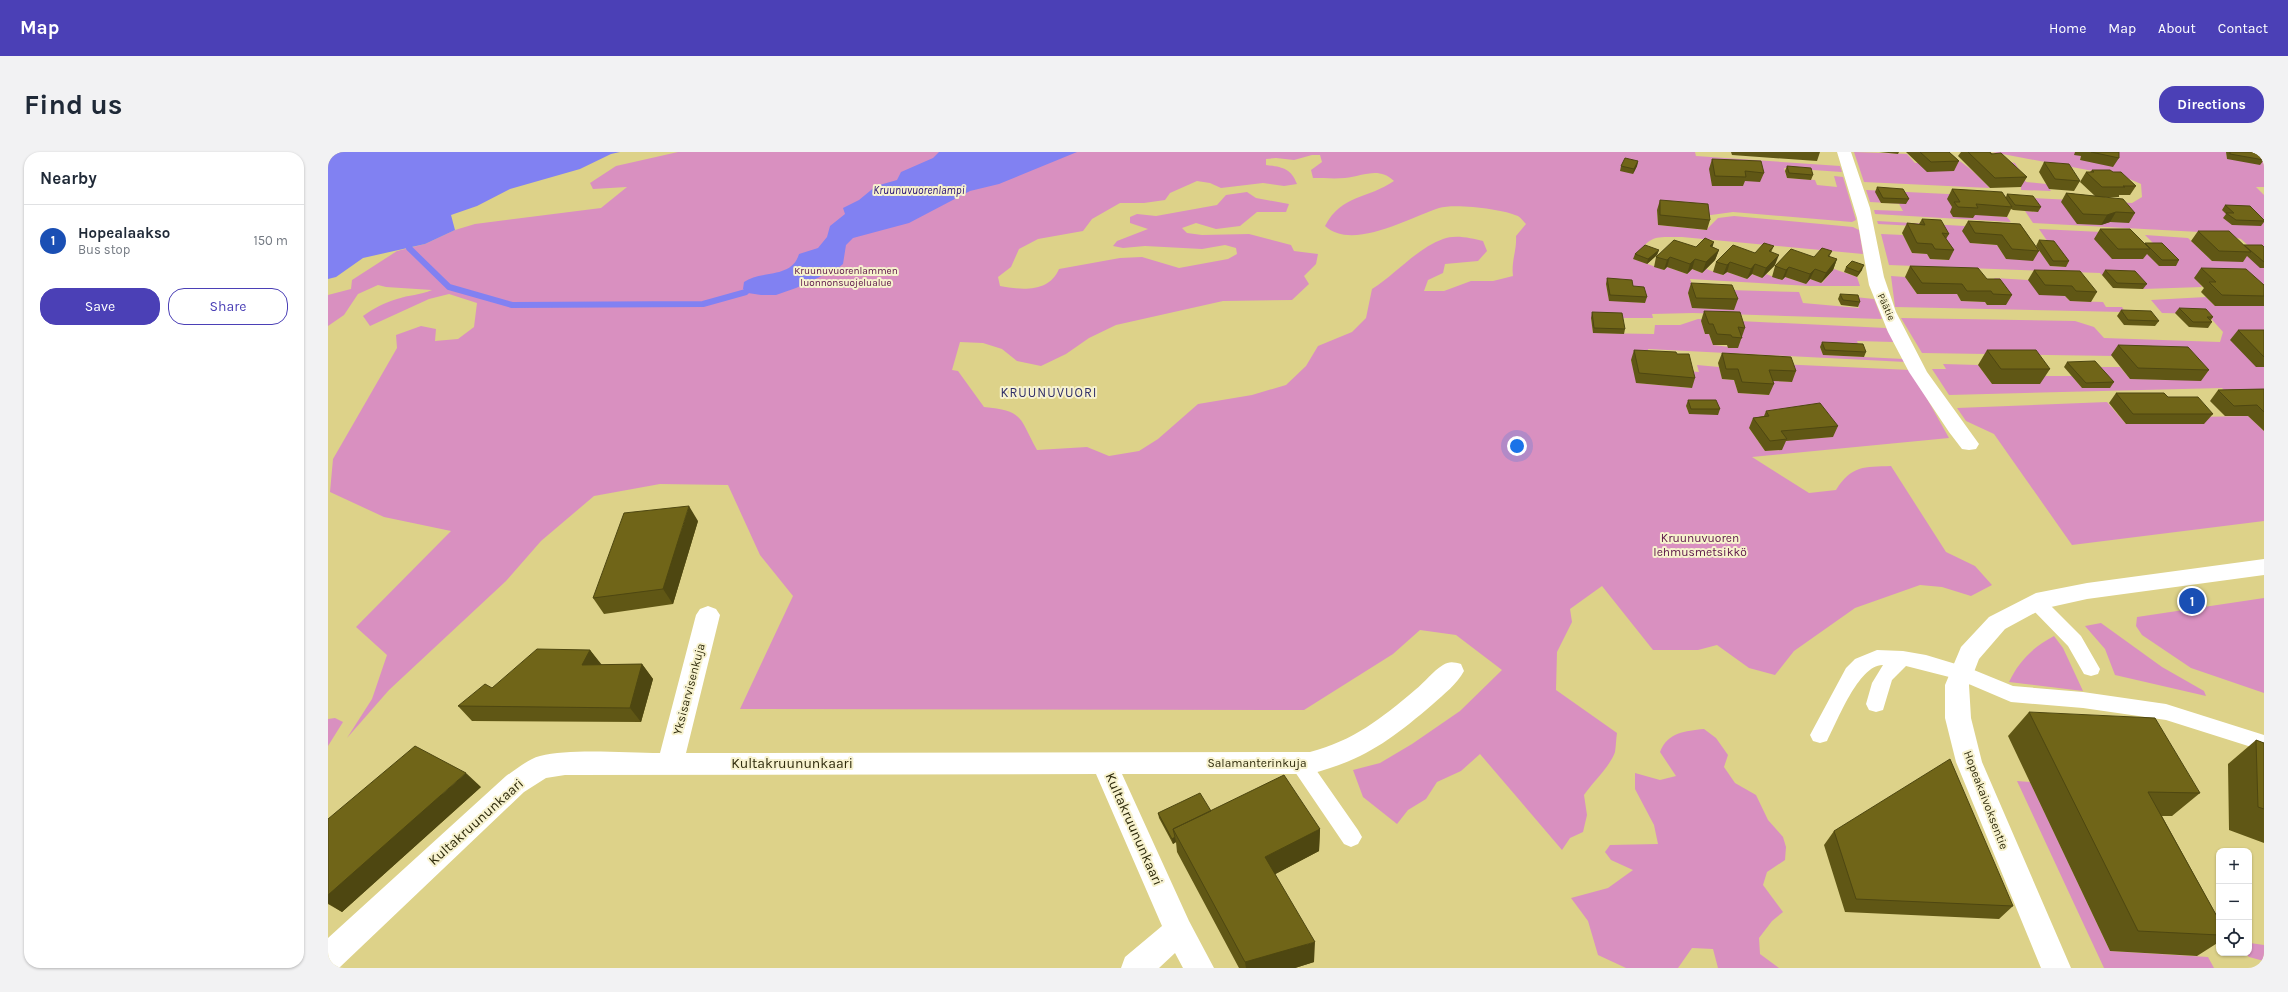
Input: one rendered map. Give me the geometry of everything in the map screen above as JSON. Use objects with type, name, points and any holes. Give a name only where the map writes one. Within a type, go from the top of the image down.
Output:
[{"type":"street","name":"Päätie","points":[[1844,152],[1865,216],[1879,292],[1905,346],[1928,388],[1952,424],[1969,444]]},
{"type":"street","name":"Hopeakaivoksentie","points":[[2056,968],[1969,762],[1958,718],[1957,685],[1969,654],[1997,623],[2036,602],[2087,591],[2264,567]]},
{"type":"street","name":"Yksisarvisenkuja","points":[[670,763],[708,615]]},
{"type":"street","name":"Salamanterinkuja","points":[[1104,763],[1310,763],[1342,754],[1372,738],[1437,686],[1452,671]]},
{"type":"street","name":"Kultakruununkaari","points":[[328,958],[515,784],[541,767],[565,764],[670,763],[1104,763],[1179,931],[1199,968]]},
{"type":"street","points":[[1136,968],[1179,931]]},
{"type":"lane","points":[[2036,602],[2073,637],[2083,651],[2091,669]]},
{"type":"lane","points":[[1820,735],[1853,673],[1862,664],[1877,657],[1903,658],[1926,662],[1962,673],[2011,694],[2083,700],[2166,712],[2264,743]]},
{"type":"lane","points":[[1876,704],[1881,684],[1889,667],[1903,658]]},
{"type":"lane","points":[[1300,763],[1351,837]]},
{"type":"green space","points":[[678,152],[1695,152],[1696,156],[1840,166],[1842,172],[1784,168],[1787,178],[1815,180],[1817,185],[1837,187],[1834,176],[1843,177],[1856,220],[1852,222],[1733,212],[1711,215],[1657,210],[1658,225],[1706,230],[1718,218],[1734,216],[1853,227],[1859,230],[1863,254],[1682,237],[1664,237],[1649,241],[1644,245],[1634,259],[1664,270],[1667,267],[1687,274],[1692,269],[1702,273],[1706,269],[1723,275],[1727,272],[1747,279],[1752,274],[1762,278],[1766,274],[1782,280],[1785,277],[1806,284],[1810,279],[1822,283],[1834,269],[1857,277],[1860,286],[1810,286],[1690,279],[1694,289],[1799,292],[1803,303],[1859,308],[1855,297],[1874,299],[1882,319],[1693,313],[1652,314],[1653,318],[1591,318],[1593,333],[1654,334],[1655,325],[1680,325],[1698,319],[1886,328],[1894,342],[1857,341],[1860,349],[1820,347],[1823,355],[1904,359],[1906,362],[1648,349],[1650,361],[1631,360],[1637,383],[1691,388],[1687,371],[1699,372],[1697,365],[1719,367],[1722,379],[1734,380],[1738,393],[1769,395],[1765,380],[1791,382],[1787,368],[1733,364],[1732,362],[1911,370],[1949,438],[1752,457],[1809,493],[1836,490],[1848,476],[1859,469],[1866,467],[1891,466],[1946,552],[1975,566],[1992,585],[1971,596],[1942,587],[1920,585],[1855,608],[1794,651],[1775,675],[1749,668],[1717,645],[1698,650],[1653,650],[1602,586],[1570,609],[1572,622],[1557,652],[1556,690],[1617,733],[1615,752],[1606,768],[1584,795],[1587,815],[1583,832],[1570,838],[1562,850],[1480,754],[1461,771],[1437,782],[1426,799],[1408,810],[1397,824],[1363,797],[1353,770],[1380,763],[1412,744],[1460,711],[1502,670],[1456,635],[1420,630],[1393,654],[1304,710],[740,709],[793,596],[760,555],[728,485],[660,484],[594,496],[541,541],[506,581],[389,690],[347,738],[372,699],[387,655],[356,627],[451,531],[384,517],[330,492],[333,459],[397,348],[396,335],[421,326],[436,329],[435,341],[458,339],[474,327],[477,303],[449,294],[429,299],[370,326],[363,316],[375,308],[397,299],[432,290],[386,287],[378,285],[358,294],[344,315],[328,326],[328,295],[351,289],[352,280],[397,251],[425,244],[455,230],[475,224],[601,208],[627,187],[593,189],[590,183],[616,166]],"holes":[[[1312,155],[1320,155],[1322,162],[1311,170],[1313,178],[1345,178],[1377,173],[1388,176],[1394,181],[1384,187],[1347,202],[1339,208],[1325,226],[1336,233],[1350,235],[1365,234],[1397,225],[1439,208],[1456,206],[1467,206],[1501,211],[1518,216],[1526,224],[1516,236],[1513,276],[1493,281],[1471,281],[1444,291],[1424,291],[1428,280],[1443,273],[1445,264],[1478,261],[1487,251],[1483,241],[1468,238],[1453,237],[1433,243],[1415,255],[1372,289],[1366,318],[1352,332],[1318,346],[1306,366],[1286,385],[1252,395],[1198,404],[1158,439],[1139,451],[1109,456],[1087,447],[1037,450],[1019,418],[1007,411],[984,407],[958,371],[952,370],[960,342],[983,343],[1002,349],[1017,361],[1041,366],[1066,354],[1089,338],[1116,325],[1223,301],[1292,300],[1309,284],[1304,276],[1316,264],[1318,254],[1294,251],[1291,245],[1249,234],[1202,235],[1187,233],[1182,228],[1196,223],[1216,229],[1240,226],[1257,212],[1286,212],[1289,204],[1256,198],[1247,192],[1226,195],[1217,205],[1156,216],[1137,214],[1130,217],[1130,223],[1148,229],[1117,241],[1113,246],[1123,248],[1145,246],[1202,249],[1225,245],[1236,248],[1237,254],[1228,259],[1179,268],[1142,257],[1120,258],[1059,269],[1049,282],[1041,286],[1025,289],[1000,286],[998,277],[1011,267],[1019,249],[1038,239],[1083,231],[1092,219],[1120,203],[1144,203],[1165,200],[1170,193],[1197,181],[1210,183],[1221,188],[1263,183],[1284,186],[1297,184],[1289,171],[1266,165],[1266,159],[1276,158],[1294,160]],[[1606,284],[1631,285],[1632,291],[1643,292],[1645,303],[1609,300]],[[1688,294],[1729,295],[1734,309],[1693,308]],[[1701,321],[1736,322],[1741,338],[1735,338],[1738,348],[1713,345],[1709,334],[1705,334]],[[1686,406],[1714,406],[1718,414],[1689,414]],[[1815,414],[1833,437],[1776,441],[1782,450],[1765,451],[1749,428],[1765,426],[1762,422]]]},
{"type":"green space","points":[[1854,152],[1907,154],[1915,163],[1918,163],[1935,153],[1943,154],[1958,160],[1965,165],[1990,188],[1864,182]]},
{"type":"green space","points":[[1992,152],[2075,152],[2081,156],[2080,160],[2101,152],[2226,152],[2227,159],[2264,157],[2264,187],[2256,187],[2264,195],[2264,255],[2253,250],[2241,239],[2218,233],[2033,223],[2025,211],[2038,212],[2030,201],[1971,214],[2007,217],[2011,222],[1875,214],[1874,210],[1903,211],[1899,204],[1906,204],[1870,202],[1866,190],[2132,203],[2142,197],[2141,184],[2125,177]]},
{"type":"green space","points":[[1988,157],[2015,163],[2026,182],[2046,184],[2051,191],[2021,190],[2021,187]]},
{"type":"green space","points":[[1877,221],[2017,229],[1970,243],[1997,245],[2006,259],[2022,245],[2036,246],[2050,266],[2065,267],[2039,229],[2102,232],[2142,248],[2159,266],[2175,265],[2145,235],[2188,238],[2212,261],[2240,250],[2264,268],[2264,303],[2195,278],[2202,287],[2143,289],[2131,276],[2102,275],[2100,273],[1889,265],[1881,234],[1903,235],[1912,253],[1927,254],[1930,259],[1949,260],[1916,226],[1878,224]]},
{"type":"green space","points":[[1891,276],[1905,277],[1917,294],[1957,294],[1961,301],[1985,302],[1987,305],[2006,305],[2002,289],[1994,278],[2028,280],[2065,296],[2070,301],[2103,302],[2106,307],[2122,307],[2125,312],[1895,307]]},
{"type":"green space","points":[[2206,297],[2215,306],[2264,306],[2264,399],[2234,400],[2222,388],[1949,395],[1932,369],[1946,369],[1943,364],[1978,365],[1992,384],[2034,376],[2072,376],[2082,388],[2091,367],[2120,367],[2130,379],[2200,380],[2180,357],[1922,353],[1901,318],[2075,321],[2094,327],[2104,338],[2220,342],[2223,332],[2207,314],[2162,313],[2151,300]]},
{"type":"green space","points":[[2107,402],[2126,424],[2197,417],[2248,416],[2264,431],[2264,521],[2072,545],[1994,434],[1966,421],[1957,408]]},
{"type":"green space","points":[[2264,598],[2264,693],[2191,668],[2142,635],[2136,626],[2137,617]]},
{"type":"green space","points":[[2101,623],[2162,667],[2204,691],[2206,696],[2115,675],[2105,649],[2085,626]]},
{"type":"green space","points":[[2054,636],[2063,648],[2083,691],[2009,682],[2027,655],[2046,640]]},
{"type":"green space","points":[[335,718],[343,722],[328,746],[328,719]]},
{"type":"green space","points":[[1704,729],[1716,738],[1728,755],[1724,767],[1735,783],[1756,795],[1768,820],[1783,837],[1786,847],[1785,860],[1767,872],[1763,885],[1783,912],[1772,921],[1759,938],[1760,954],[1779,968],[1718,968],[1713,949],[1692,948],[1678,968],[1626,968],[1598,955],[1588,921],[1571,898],[1608,888],[1633,870],[1611,860],[1605,852],[1610,845],[1658,844],[1654,825],[1635,789],[1635,773],[1660,780],[1676,776],[1660,752],[1663,745],[1672,736],[1684,732]]},
{"type":"green space","points":[[2017,781],[2030,782],[2110,951],[2208,957],[2214,968],[2104,968]]},
{"type":"green space","points":[[2252,943],[2264,945],[2264,961],[2248,956],[2252,956]]},
{"type":"water","points":[[328,152],[620,152],[611,154],[580,169],[510,189],[477,206],[451,215],[455,230],[425,244],[363,258],[336,277],[328,279]]},
{"type":"water","name":"Kruunuvuorenlampi","points":[[939,152],[1077,152],[999,184],[970,191],[909,223],[853,238],[846,245],[843,264],[837,269],[796,288],[776,295],[748,293],[743,289],[744,282],[751,278],[783,271],[795,262],[799,254],[818,248],[827,237],[830,226],[845,214],[843,208],[859,200],[876,186],[897,180],[901,172],[933,158]]},
{"type":"building","points":[[1920,152],[1949,152],[1959,161],[1931,162]]},
{"type":"building","points":[[1968,152],[1990,152],[1991,154],[2001,153],[2027,177],[1995,178]]},
{"type":"building","points":[[2091,152],[2119,152],[2119,158]]},
{"type":"building","points":[[2230,152],[2263,152],[2264,160],[2230,154]]},
{"type":"building","points":[[1625,158],[1638,161],[1634,169],[1621,166]]},
{"type":"building","points":[[1712,159],[1761,161],[1764,173],[1745,171],[1746,177],[1715,176]]},
{"type":"building","points":[[2044,162],[2069,164],[2080,181],[2055,179]]},
{"type":"building","points":[[1787,166],[1811,168],[1813,175],[1789,173]]},
{"type":"building","points":[[2092,170],[2110,170],[2113,172],[2121,172],[2136,186],[2102,187],[2086,172],[2094,172]]},
{"type":"building","points":[[1877,187],[1903,189],[1909,199],[1883,198]]},
{"type":"building","points":[[1952,189],[2002,192],[2012,207],[1976,204],[1978,208],[1958,207],[1954,202],[1960,202]]},
{"type":"building","points":[[2066,193],[2123,199],[2135,213],[2116,212],[2107,215],[2083,214]]},
{"type":"building","points":[[2007,194],[2033,196],[2041,207],[2015,205]]},
{"type":"building","points":[[1660,200],[1708,204],[1710,220],[1660,215]]},
{"type":"building","points":[[2225,205],[2250,206],[2264,221],[2236,220],[2226,213],[2234,213]]},
{"type":"building","points":[[1922,219],[1941,220],[1949,234],[1942,233],[1954,250],[1935,249],[1932,244],[1917,243],[1907,223],[1925,225]]},
{"type":"building","points":[[1968,221],[2020,224],[2039,251],[2012,249],[2002,235],[1975,233]]},
{"type":"building","points":[[2100,229],[2130,229],[2150,249],[2118,249]]},
{"type":"building","points":[[2198,231],[2229,231],[2251,252],[2219,251]]},
{"type":"building","points":[[1705,238],[1714,242],[1710,246],[1719,250],[1706,262],[1695,259],[1690,264],[1670,257],[1667,260],[1656,257],[1674,240],[1696,247]]},
{"type":"building","points":[[2039,240],[2054,241],[2069,261],[2053,261]]},
{"type":"building","points":[[1764,243],[1774,246],[1769,251],[1779,255],[1766,268],[1755,264],[1751,269],[1730,262],[1727,265],[1716,262],[1733,245],[1755,253]]},
{"type":"building","points":[[2145,243],[2162,243],[2179,260],[2162,260]]},
{"type":"building","points":[[1645,245],[1659,250],[1648,259],[1635,254]]},
{"type":"building","points":[[2244,245],[2262,245],[2264,247],[2264,262]]},
{"type":"building","points":[[1822,248],[1832,251],[1828,256],[1837,259],[1826,273],[1815,269],[1810,274],[1789,267],[1786,270],[1775,266],[1791,249],[1814,257]]},
{"type":"building","points":[[1852,261],[1864,265],[1859,272],[1846,267]]},
{"type":"building","points":[[1910,266],[1978,268],[1987,279],[2000,279],[2012,295],[1993,294],[1991,291],[1967,291],[1962,284],[1922,283]]},
{"type":"building","points":[[2201,268],[2246,269],[2264,285],[2264,296],[2222,295],[2209,282],[2216,282]]},
{"type":"building","points":[[2034,270],[2080,271],[2097,292],[2076,291],[2072,286],[2045,285]]},
{"type":"building","points":[[2105,270],[2135,271],[2147,284],[2117,283]]},
{"type":"building","points":[[1607,278],[1632,280],[1633,286],[1644,287],[1647,297],[1610,295]]},
{"type":"building","points":[[1691,283],[1732,285],[1738,299],[1696,298]]},
{"type":"building","points":[[1840,294],[1858,295],[1860,302],[1843,300]]},
{"type":"building","points":[[2179,308],[2206,309],[2213,317],[2207,317],[2212,322],[2193,322]]},
{"type":"building","points":[[2121,310],[2151,311],[2159,321],[2128,320]]},
{"type":"building","points":[[1704,311],[1740,312],[1745,328],[1738,327],[1742,338],[1732,337],[1731,335],[1717,334],[1713,324],[1709,324]]},
{"type":"building","points":[[1592,312],[1622,313],[1625,329],[1594,328]]},
{"type":"building","points":[[2238,330],[2264,330],[2264,357]]},
{"type":"building","points":[[1822,342],[1863,344],[1866,352],[1825,350]]},
{"type":"building","points":[[2118,345],[2188,347],[2209,370],[2138,368]]},
{"type":"building","points":[[1634,350],[1689,354],[1695,378],[1639,373]]},
{"type":"building","points":[[1987,350],[2036,350],[2050,369],[2001,369]]},
{"type":"building","points":[[1722,353],[1791,357],[1796,371],[1769,370],[1774,384],[1742,382],[1738,369],[1726,369]]},
{"type":"building","points":[[2095,361],[2114,382],[2086,383],[2067,362]]},
{"type":"building","points":[[2264,389],[2264,412],[2257,405],[2234,406],[2218,390]]},
{"type":"building","points":[[2116,393],[2164,393],[2168,397],[2198,397],[2213,414],[2133,414]]},
{"type":"building","points":[[1688,400],[1716,400],[1720,409],[1691,409]]},
{"type":"building","points":[[1820,403],[1838,426],[1781,431],[1787,439],[1770,441],[1753,418],[1769,416],[1766,411]]},
{"type":"building","points":[[689,506],[663,589],[593,598],[624,513]]},
{"type":"building","points":[[537,649],[590,650],[582,665],[642,664],[630,708],[458,706],[485,684],[492,688]]},
{"type":"building","points":[[2029,712],[2155,718],[2200,793],[2148,792],[2216,915],[2216,935],[2138,931]]},
{"type":"building","points":[[2256,740],[2264,743],[2264,809],[2258,807]]},
{"type":"building","points":[[415,746],[466,773],[328,895],[328,819]]},
{"type":"building","points":[[1950,759],[2013,906],[1856,899],[1834,831]]},
{"type":"building","points":[[1284,775],[1320,829],[1265,857],[1315,942],[1245,962],[1173,829]]},
{"type":"building","points":[[1200,793],[1211,811],[1173,829],[1175,837],[1172,839],[1158,813]]},
{"type":"waterway","points":[[409,248],[449,287],[512,305],[703,304],[746,292]]},
{"type":"place","name":"Hopealaakso","points":[[2192,601]]},
{"type":"district","name":"KRUUNUVUORI","points":[[1049,392]]},
{"type":"park label","name":"Kruunuvuorenlammen luonnonsuojelualue","points":[[846,276]]},
{"type":"park label","name":"Kruunuvuoren lehmusmetsikkö","points":[[1700,545]]}]
